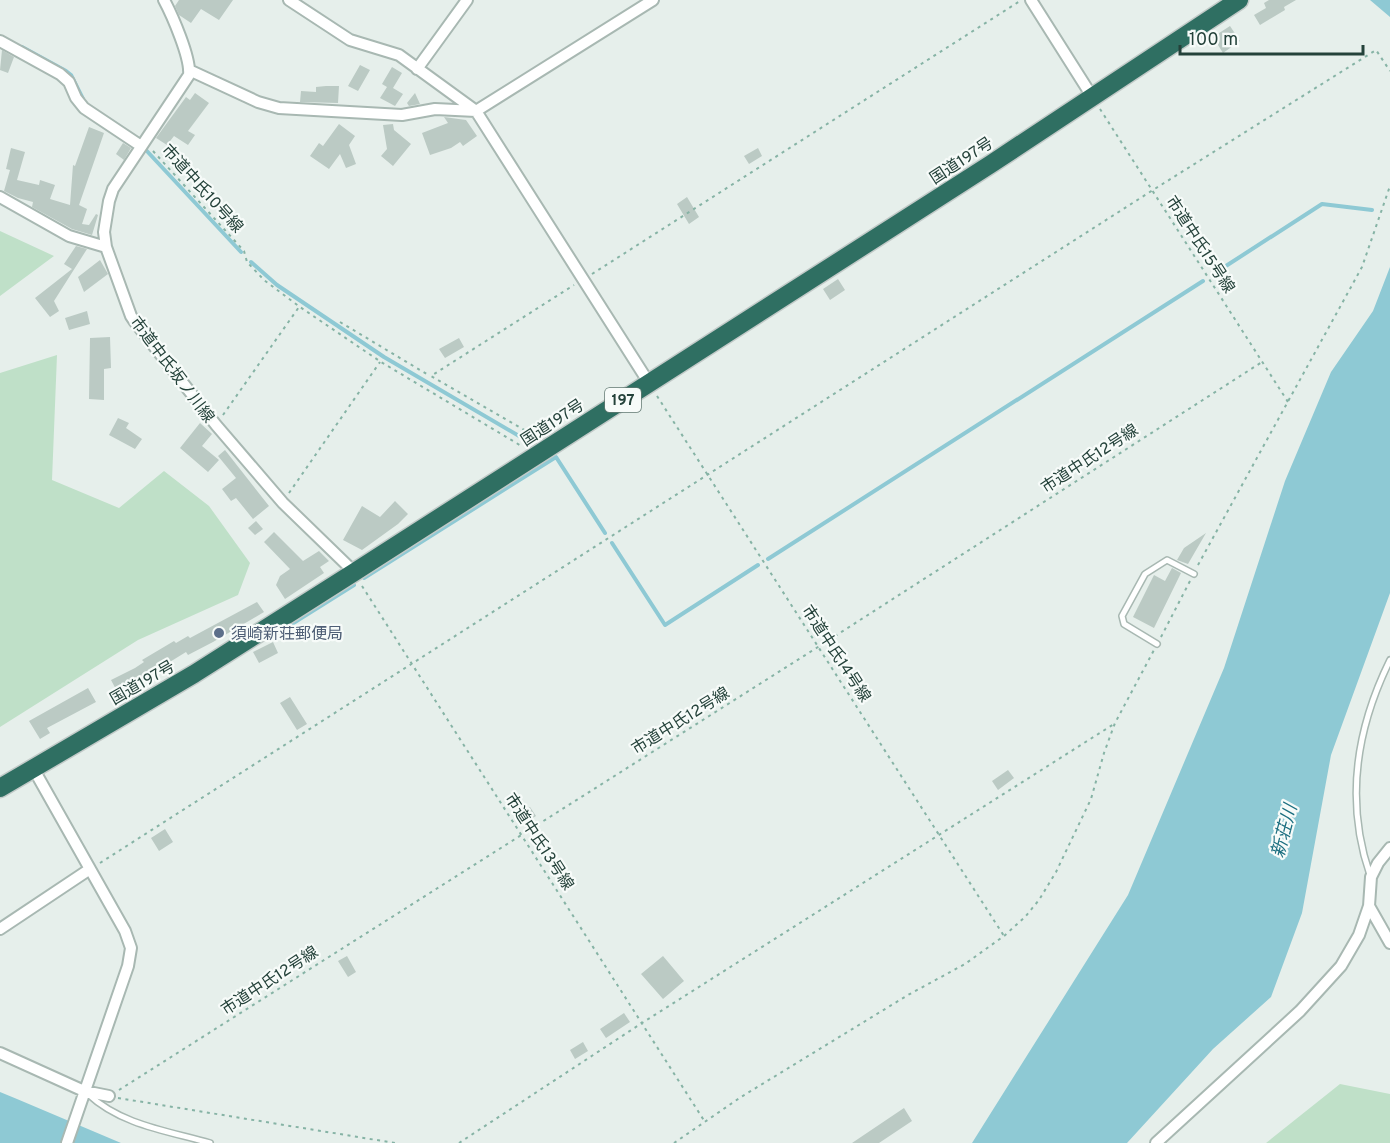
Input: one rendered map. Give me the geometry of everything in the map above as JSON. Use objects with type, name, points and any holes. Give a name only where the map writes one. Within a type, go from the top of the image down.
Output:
[{"type":"highway","name":"国道197号","points":[[0,788],[194,674],[353,573],[1093,98],[1239,0]]},
{"type":"street","points":[[164,0],[182,44],[189,70],[258,102],[279,108],[402,115],[435,109],[476,111],[653,0]]},
{"type":"street","points":[[289,0],[350,40],[399,56],[476,111],[649,383]]},
{"type":"street","points":[[417,69],[466,0]]},
{"type":"street","points":[[1031,0],[1093,98]]},
{"type":"street","points":[[0,41],[60,74],[69,82],[76,98],[84,108],[142,144]]},
{"type":"street","name":"市道中氏坂ノ川線","points":[[189,70],[187,80],[113,189],[104,232],[106,247],[131,316],[216,425],[283,502],[353,573]]},
{"type":"street","points":[[0,197],[69,236],[106,247]]},
{"type":"street","points":[[33,768],[125,931],[131,948],[128,966],[67,1143]]},
{"type":"street","points":[[1156,1143],[1266,1043],[1341,966],[1355,944],[1369,906],[1371,877],[1378,863],[1390,848]]},
{"type":"street","points":[[0,929],[90,869]]},
{"type":"street","points":[[1369,906],[1390,943]]},
{"type":"street","points":[[0,1053],[84,1091],[109,1096]]},
{"type":"lane","points":[[1157,644],[1124,624],[1122,616],[1145,574],[1167,561],[1194,574]]},
{"type":"lane","points":[[1371,877],[1361,847],[1356,773],[1368,711],[1390,660]]},
{"type":"lane","points":[[84,1091],[100,1106],[130,1121],[210,1143]]},
{"type":"path","points":[[431,376],[1022,0]]},
{"type":"path","points":[[90,869],[1152,190],[1376,50],[1390,71]]},
{"type":"path","name":"市道中氏15号線","points":[[1093,98],[1288,402]]},
{"type":"path","name":"市道中氏10号線","points":[[142,144],[244,251],[247,262],[264,280],[381,362],[543,450]]},
{"type":"path","points":[[674,1143],[741,1097],[965,963],[1004,936],[1025,917],[1039,900],[1056,872],[1091,799],[1115,723],[1362,267],[1390,186]]},
{"type":"path","points":[[216,425],[300,307]]},
{"type":"path","points":[[340,322],[431,376],[543,450]]},
{"type":"path","points":[[283,502],[381,362]]},
{"type":"path","name":"市道中氏12号線","points":[[109,1096],[1262,362]]},
{"type":"path","name":"市道中氏14号線","points":[[649,383],[1004,936]]},
{"type":"path","name":"市道中氏13号線","points":[[353,573],[705,1122]]},
{"type":"path","points":[[459,1143],[642,1023],[1115,723]]},
{"type":"path","points":[[109,1096],[395,1143]]},
{"type":"green space","points":[[0,231],[54,256],[0,296]]},
{"type":"green space","points":[[57,355],[52,480],[119,508],[164,471],[209,506],[250,563],[238,595],[138,640],[0,727],[0,373]]},
{"type":"green space","points":[[1340,1084],[1390,1094],[1390,1143],[1266,1143]]},
{"type":"water","points":[[1370,0],[1390,0],[1390,17]]},
{"type":"water","name":"新荘川","points":[[1390,267],[1390,593],[1331,755],[1302,913],[1271,997],[1213,1049],[1127,1143],[972,1143],[1128,895],[1224,668],[1285,481],[1331,372],[1373,311]]},
{"type":"water","points":[[0,1092],[17,1099],[121,1143],[0,1143]]},
{"type":"building","points":[[179,0],[233,0],[219,20],[201,9],[191,23],[179,15],[175,6]]},
{"type":"building","points":[[1269,0],[1296,0],[1284,7],[1285,10],[1260,25],[1254,15],[1266,8],[1264,3]]},
{"type":"building","points":[[1230,26],[1240,41],[1223,53],[1213,37]]},
{"type":"building","points":[[2,50],[14,57],[8,73],[0,70]]},
{"type":"building","points":[[360,65],[370,70],[358,91],[348,86]]},
{"type":"building","points":[[392,67],[402,73],[393,88],[403,94],[395,106],[380,98],[387,87],[382,84]]},
{"type":"building","points":[[339,86],[338,103],[300,102],[301,91],[316,92],[316,87]]},
{"type":"building","points":[[195,93],[209,103],[188,131],[195,135],[188,145],[174,136],[167,145],[156,138],[186,97],[190,100]]},
{"type":"building","points":[[415,93],[420,104],[409,106],[407,103]]},
{"type":"building","points":[[444,117],[466,120],[477,136],[463,146],[460,142],[451,148],[430,155],[422,133],[448,123]]},
{"type":"building","points":[[339,124],[355,136],[349,145],[356,164],[346,168],[340,154],[329,169],[310,156],[319,143],[323,146]]},
{"type":"building","points":[[393,124],[394,130],[411,144],[393,166],[381,156],[387,149],[383,125]]},
{"type":"building","points":[[89,127],[104,133],[79,205],[87,209],[82,224],[89,225],[96,214],[98,215],[92,235],[72,229],[32,207],[33,202],[4,191],[10,170],[6,169],[11,148],[25,152],[17,180],[39,185],[40,180],[55,185],[50,199],[70,205],[73,165],[75,166]]},
{"type":"building","points":[[123,143],[131,148],[124,160],[116,154]]},
{"type":"building","points":[[758,148],[762,156],[749,164],[744,156]]},
{"type":"building","points":[[687,197],[699,217],[689,224],[677,204]]},
{"type":"building","points":[[76,246],[87,249],[54,301],[59,311],[50,317],[35,298],[72,269],[64,264]]},
{"type":"building","points":[[100,260],[108,274],[84,292],[78,277]]},
{"type":"building","points":[[838,279],[845,290],[830,300],[823,289]]},
{"type":"building","points":[[87,311],[90,324],[69,330],[65,318]]},
{"type":"building","points":[[110,337],[111,368],[104,369],[104,400],[89,399],[90,338]]},
{"type":"building","points":[[459,338],[464,347],[445,358],[439,349]]},
{"type":"building","points":[[118,418],[129,423],[126,428],[142,439],[135,449],[109,435]]},
{"type":"building","points":[[200,423],[212,434],[202,446],[219,460],[208,472],[180,448]]},
{"type":"building","points":[[225,450],[269,506],[253,519],[236,498],[231,501],[222,489],[236,478],[218,456]]},
{"type":"building","points":[[395,501],[408,514],[398,524],[362,550],[343,540],[362,506],[380,517]]},
{"type":"building","points":[[256,521],[263,529],[255,535],[248,528]]},
{"type":"building","points":[[274,532],[303,561],[319,551],[329,561],[320,567],[324,573],[285,599],[276,585],[280,576],[290,569],[264,542]]},
{"type":"building","points":[[1206,533],[1188,564],[1177,560],[1184,548]]},
{"type":"building","points":[[1172,568],[1181,573],[1154,628],[1133,617],[1154,575],[1165,581]]},
{"type":"building","points":[[257,602],[264,612],[188,655],[186,652],[147,676],[148,679],[119,695],[111,680],[135,668],[144,662],[142,660],[174,641],[176,643],[188,636],[190,638]]},
{"type":"building","points":[[273,642],[278,653],[259,663],[253,652]]},
{"type":"building","points":[[88,688],[96,702],[47,728],[50,733],[40,739],[29,721]]},
{"type":"building","points":[[290,697],[307,724],[297,730],[280,703]]},
{"type":"building","points":[[1008,770],[1014,778],[998,790],[992,781]]},
{"type":"building","points":[[530,807],[536,816],[523,824],[517,815]]},
{"type":"building","points":[[165,829],[173,842],[159,851],[151,838]]},
{"type":"building","points":[[347,956],[356,972],[348,977],[338,961]]},
{"type":"building","points":[[663,956],[684,981],[663,999],[641,974]]},
{"type":"building","points":[[624,1013],[630,1022],[606,1038],[600,1029]]},
{"type":"building","points":[[583,1042],[588,1051],[575,1059],[570,1050]]},
{"type":"building","points":[[904,1108],[912,1121],[879,1143],[852,1143]]},
{"type":"waterway","points":[[22,47],[71,75],[83,99]]},
{"type":"waterway","points":[[145,149],[241,252]]},
{"type":"waterway","points":[[1215,273],[1322,204],[1372,210]]},
{"type":"waterway","points":[[251,262],[277,285],[384,357],[531,443]]},
{"type":"waterway","points":[[768,559],[1203,281]]},
{"type":"waterway","points":[[364,578],[556,457],[605,533]]},
{"type":"waterway","points":[[612,543],[665,625],[758,565]]},
{"type":"waterway","points":[[287,627],[354,585]]},
{"type":"place","name":"須崎新荘郵便局","points":[[219,633]]}]
